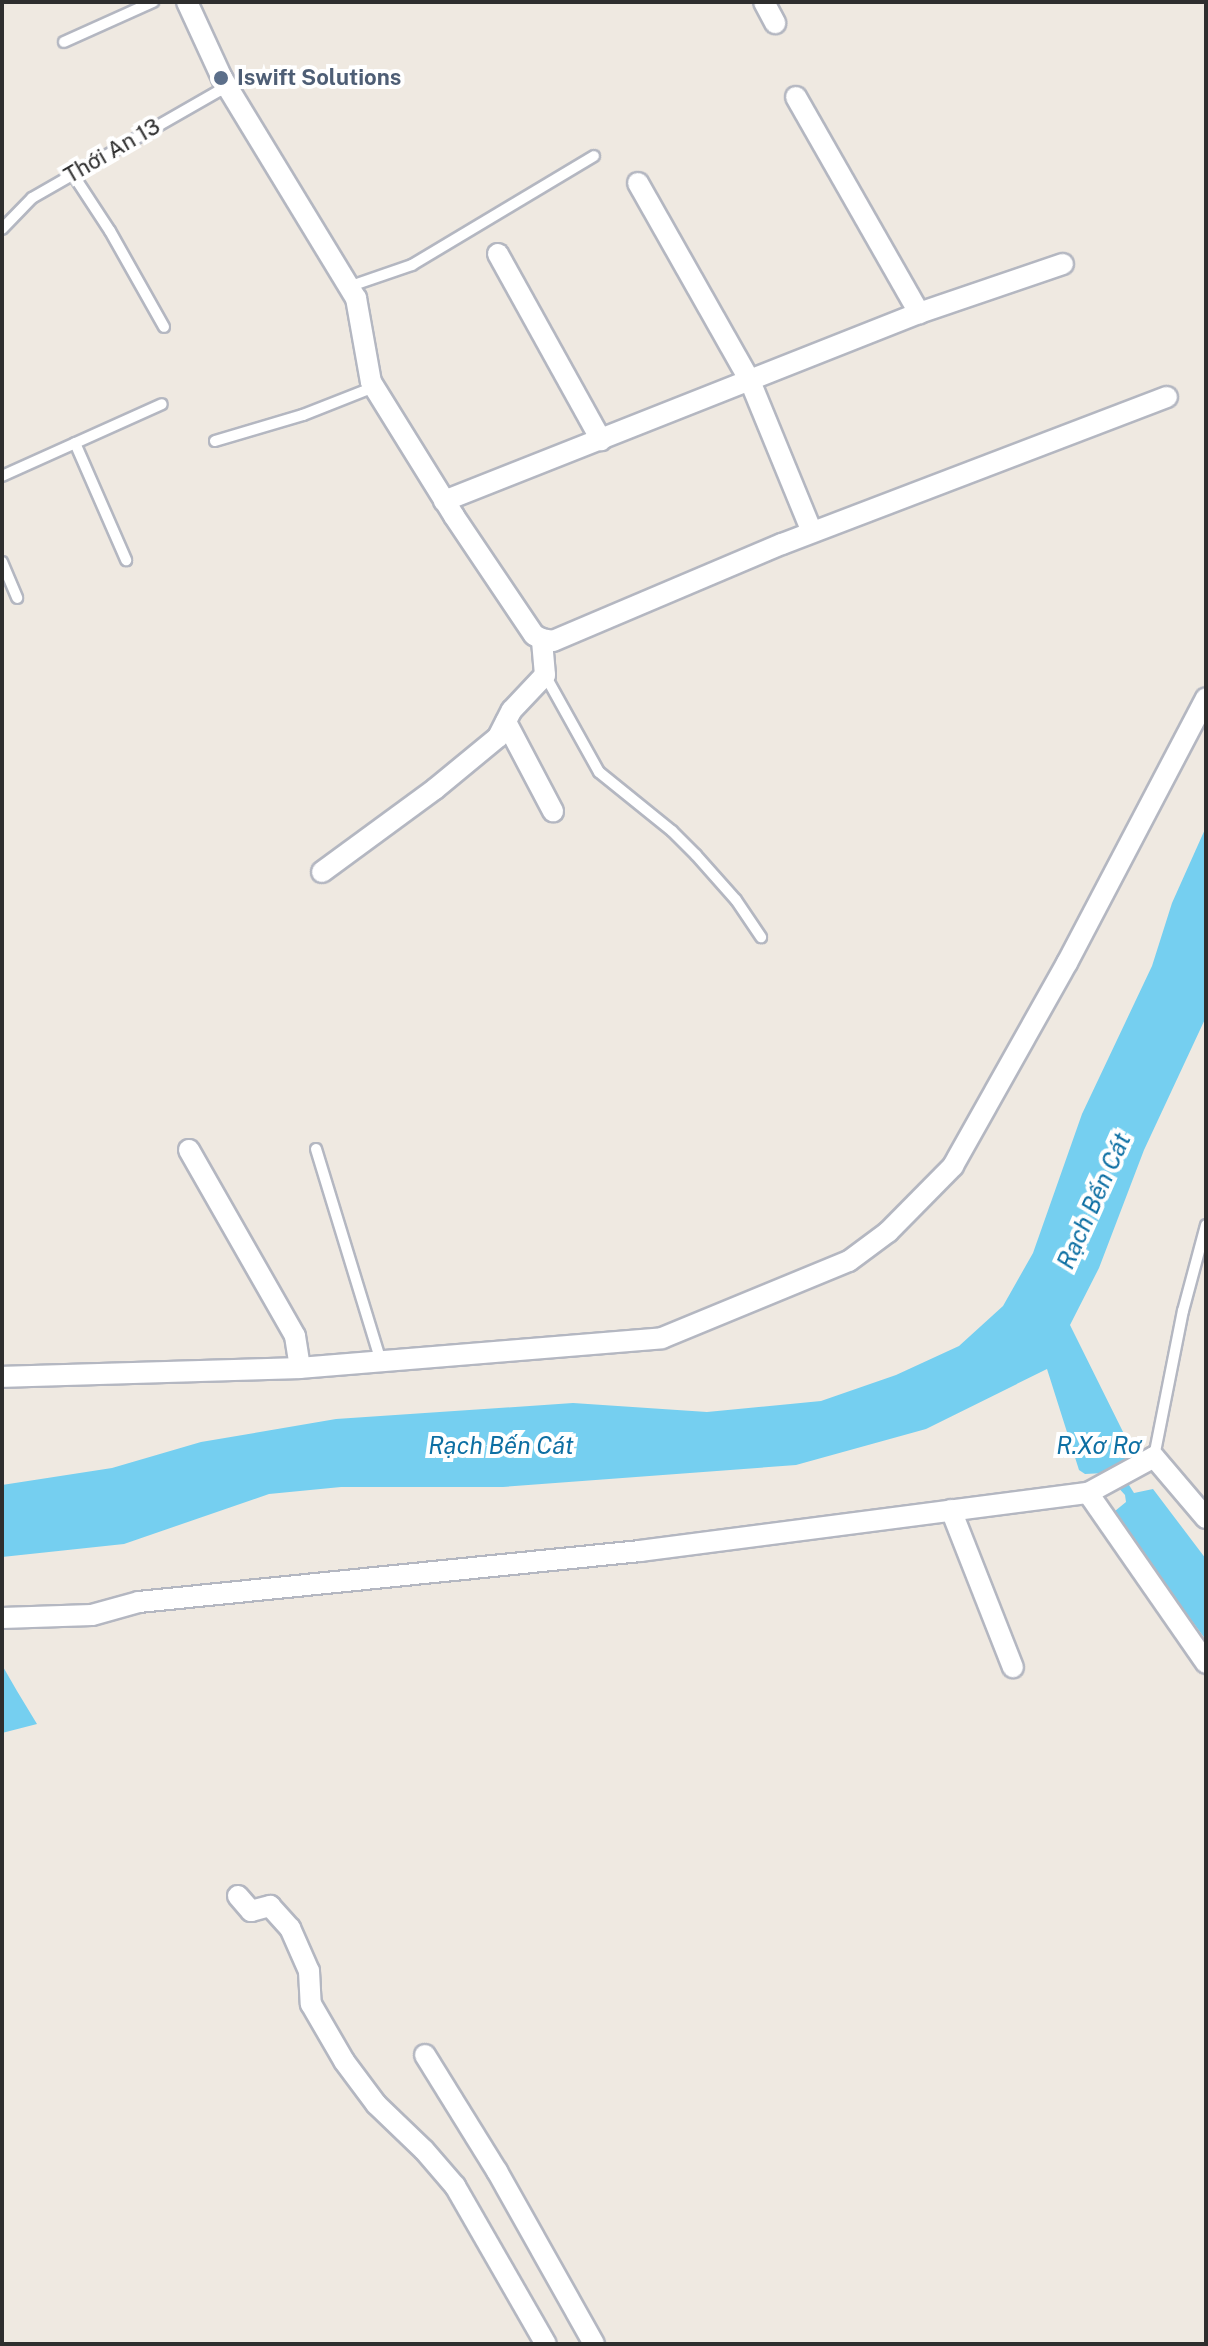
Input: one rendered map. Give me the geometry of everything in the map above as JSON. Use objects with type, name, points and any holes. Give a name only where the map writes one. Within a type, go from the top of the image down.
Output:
[{"type":"street","points":[[187,2],[222,78],[356,298],[374,387],[444,501],[534,635],[542,639],[553,641],[812,532],[1167,397]]},
{"type":"street","points":[[764,2],[775,23]]},
{"type":"street","points":[[796,97],[919,313]]},
{"type":"street","points":[[638,183],[750,381],[812,532]]},
{"type":"street","points":[[498,254],[601,440]]},
{"type":"street","points":[[444,501],[919,313],[1063,264]]},
{"type":"street","points":[[322,872],[446,780],[498,737],[512,710],[545,675],[542,639]]},
{"type":"street","points":[[2,1377],[300,1368],[672,1336],[849,1261],[868,1248],[953,1166],[1067,963],[1206,698]]},
{"type":"street","points":[[506,722],[553,811]]},
{"type":"street","points":[[189,1150],[295,1336],[300,1368]]},
{"type":"street","points":[[2,1618],[92,1615],[139,1602],[640,1551],[1093,1491],[1152,1458],[1206,1518]]},
{"type":"street","points":[[1093,1491],[1206,1663]]},
{"type":"street","points":[[951,1510],[1013,1667]]},
{"type":"street","points":[[238,1896],[251,1911],[270,1906],[290,1928],[309,1971],[311,2004],[344,2061],[376,2104],[424,2150],[455,2186],[546,2344]]},
{"type":"street","points":[[425,2055],[497,2171],[594,2344]]},
{"type":"lane","points":[[64,42],[153,2]]},
{"type":"lane","name":"Thới An 13","points":[[2,229],[32,198],[219,91],[222,78]]},
{"type":"lane","points":[[348,287],[412,265],[594,156]]},
{"type":"lane","points":[[72,173],[110,231],[164,327]]},
{"type":"lane","points":[[215,441],[303,415],[374,387]]},
{"type":"lane","points":[[2,476],[162,404]]},
{"type":"lane","points":[[75,443],[126,560]]},
{"type":"lane","points":[[2,562],[17,598]]},
{"type":"lane","points":[[545,675],[599,772],[680,839],[736,900],[761,937]]},
{"type":"lane","points":[[316,1149],[381,1361]]},
{"type":"lane","points":[[1152,1458],[1183,1311],[1206,1225]]},
{"type":"water","name":"Rạch Bến Cát","points":[[1206,827],[1206,1017],[1144,1150],[1099,1268],[1070,1325],[1131,1448],[1119,1469],[1134,1493],[1153,1489],[1206,1559],[1206,1640],[1115,1517],[1115,1511],[1126,1502],[1125,1495],[1105,1473],[1085,1474],[1079,1470],[1047,1369],[926,1429],[796,1465],[503,1487],[341,1487],[269,1494],[124,1544],[2,1557],[2,1485],[112,1468],[201,1442],[336,1419],[573,1403],[707,1412],[821,1401],[896,1375],[959,1346],[1003,1306],[1033,1253],[1082,1114],[1152,966],[1172,903]]},
{"type":"water","points":[[2,1665],[17,1691],[37,1724],[2,1733]]},
{"type":"place","name":"Iswift Solutions","points":[[221,78]]},
{"type":"water label","name":"R.Xơ Rơ","points":[[1099,1446]]}]
